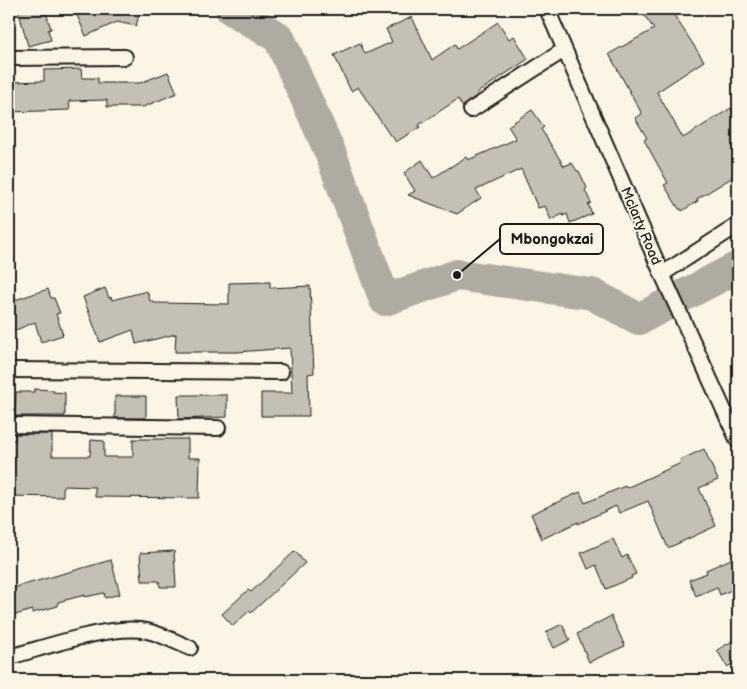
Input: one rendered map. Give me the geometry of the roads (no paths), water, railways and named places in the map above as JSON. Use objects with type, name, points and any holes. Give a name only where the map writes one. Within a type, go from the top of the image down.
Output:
[{"type":"street","name":"Mclarty Road","points":[[547,9],[662,274],[738,441]]},
{"type":"street","points":[[471,110],[564,50]]},
{"type":"street","points":[[9,58],[125,57]]},
{"type":"street","points":[[662,274],[738,225]]},
{"type":"street","points":[[9,370],[281,372]]},
{"type":"street","points":[[9,425],[218,428]]},
{"type":"street","points":[[9,658],[103,632],[124,630],[147,630],[190,648]]},
{"type":"waterway","points":[[231,9],[279,38],[330,152],[385,300],[457,275],[592,294],[639,319],[738,267]]},
{"type":"place","name":"Mbongokzai","points":[[457,275]]}]
